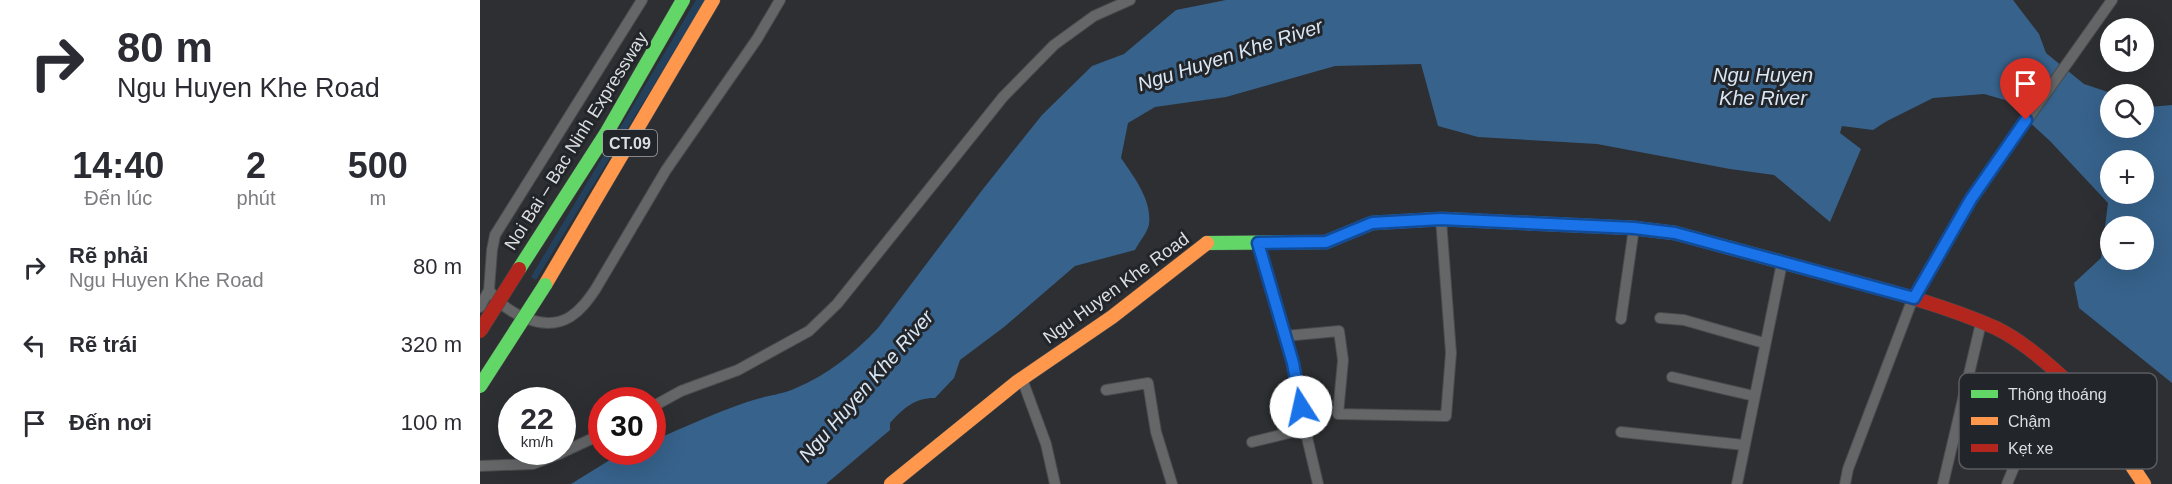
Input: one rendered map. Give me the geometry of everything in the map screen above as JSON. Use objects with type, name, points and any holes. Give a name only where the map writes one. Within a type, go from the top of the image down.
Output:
[{"type":"main road","name":"Noi Bai – Bac Ninh Expressway","points":[[480,331],[607,132],[683,0]]},
{"type":"main road","name":"CT.09","points":[[480,386],[545,285],[712,0]]},
{"type":"main road","name":"Ngu Huyen Khe Road","points":[[891,484],[1022,379],[1112,317],[1207,243],[1326,242],[1372,223],[1441,219],[1634,228],[1675,233],[1914,298],[1997,329],[2050,364],[2059,373]]},
{"type":"main road","name":"Ngu Huyen Khe Road","points":[[2134,469],[2144,484]]},
{"type":"street","points":[[480,307],[489,290],[495,235],[642,0]]},
{"type":"street","points":[[489,290],[494,297],[519,315],[544,324],[568,318],[582,308],[596,290],[666,170],[757,39],[780,0]]},
{"type":"street","points":[[666,400],[738,370],[809,331],[837,304],[1003,97],[1054,45],[1094,16],[1130,0]]},
{"type":"street","points":[[1845,484],[1848,470],[1914,298],[1971,199],[2112,0]]},
{"type":"street","points":[[1285,336],[1339,331],[1343,360],[1338,414],[1446,416],[1451,353],[1441,219]]},
{"type":"street","points":[[1621,319],[1634,228]]},
{"type":"street","points":[[1258,243],[1293,363],[1318,484]]},
{"type":"street","points":[[1737,484],[1782,263]]},
{"type":"street","points":[[1660,318],[1684,320],[1764,343]]},
{"type":"street","points":[[1969,373],[1981,323]]},
{"type":"street","points":[[1672,377],[1754,396]]},
{"type":"street","points":[[1022,379],[1046,444],[1055,484]]},
{"type":"street","points":[[1106,390],[1148,383],[1156,432],[1172,484]]},
{"type":"street","points":[[1943,484],[1959,416]]},
{"type":"street","points":[[1252,442],[1305,429]]},
{"type":"street","points":[[1621,432],[1744,446]]},
{"type":"street","points":[[480,466],[533,464],[588,441]]},
{"type":"street","points":[[2007,484],[2013,469]]},
{"type":"shaded area","points":[[696,0],[705,0],[536,280],[531,277]]},
{"type":"water","name":"Ngu Huyen Khe River","points":[[1226,0],[2013,0],[2039,34],[2046,53],[2084,84],[2100,89],[2100,138],[2154,138],[2154,107],[2172,105],[2172,383],[2079,308],[2074,283],[2100,259],[2100,270],[2154,270],[2154,216],[2106,216],[2108,204],[2154,204],[2154,150],[2100,150],[2100,194],[2050,141],[2005,100],[1984,94],[1933,98],[1873,130],[1842,126],[1840,133],[1861,149],[1830,222],[1774,175],[1597,144],[1478,137],[1438,126],[1421,64],[1335,66],[1226,97],[1155,107],[1128,123],[1121,158],[1141,189],[1149,215],[1148,227],[1135,250],[1075,266],[1004,327],[960,360],[954,378],[935,398],[915,402],[905,408],[890,423],[890,430],[826,484],[571,484],[602,465],[666,465],[666,435],[735,406],[796,388],[819,377],[840,362],[878,328],[1042,115],[1092,66],[1124,54],[1176,10]]},
{"type":"traffic: fast","points":[[519,269],[607,132],[683,0]]},
{"type":"traffic: fast","points":[[1207,243],[1326,242],[1372,223],[1441,219],[1634,228],[1675,233],[1811,270]]},
{"type":"traffic: fast","points":[[480,386],[545,285]]},
{"type":"traffic: slow","points":[[545,285],[713,0]]},
{"type":"traffic: slow","points":[[891,484],[1017,382],[1112,317],[1207,243]]},
{"type":"traffic: slow","points":[[2134,469],[2144,484]]},
{"type":"traffic: jam","points":[[480,331],[519,269]]},
{"type":"traffic: jam","points":[[1811,270],[1928,303],[1996,328],[2031,350],[2057,373]]},
{"type":"route","points":[[1301,407],[1293,363],[1258,243],[1326,242],[1372,223],[1441,219],[1634,228],[1675,233],[1914,298],[1971,199],[2026,120]]}]
